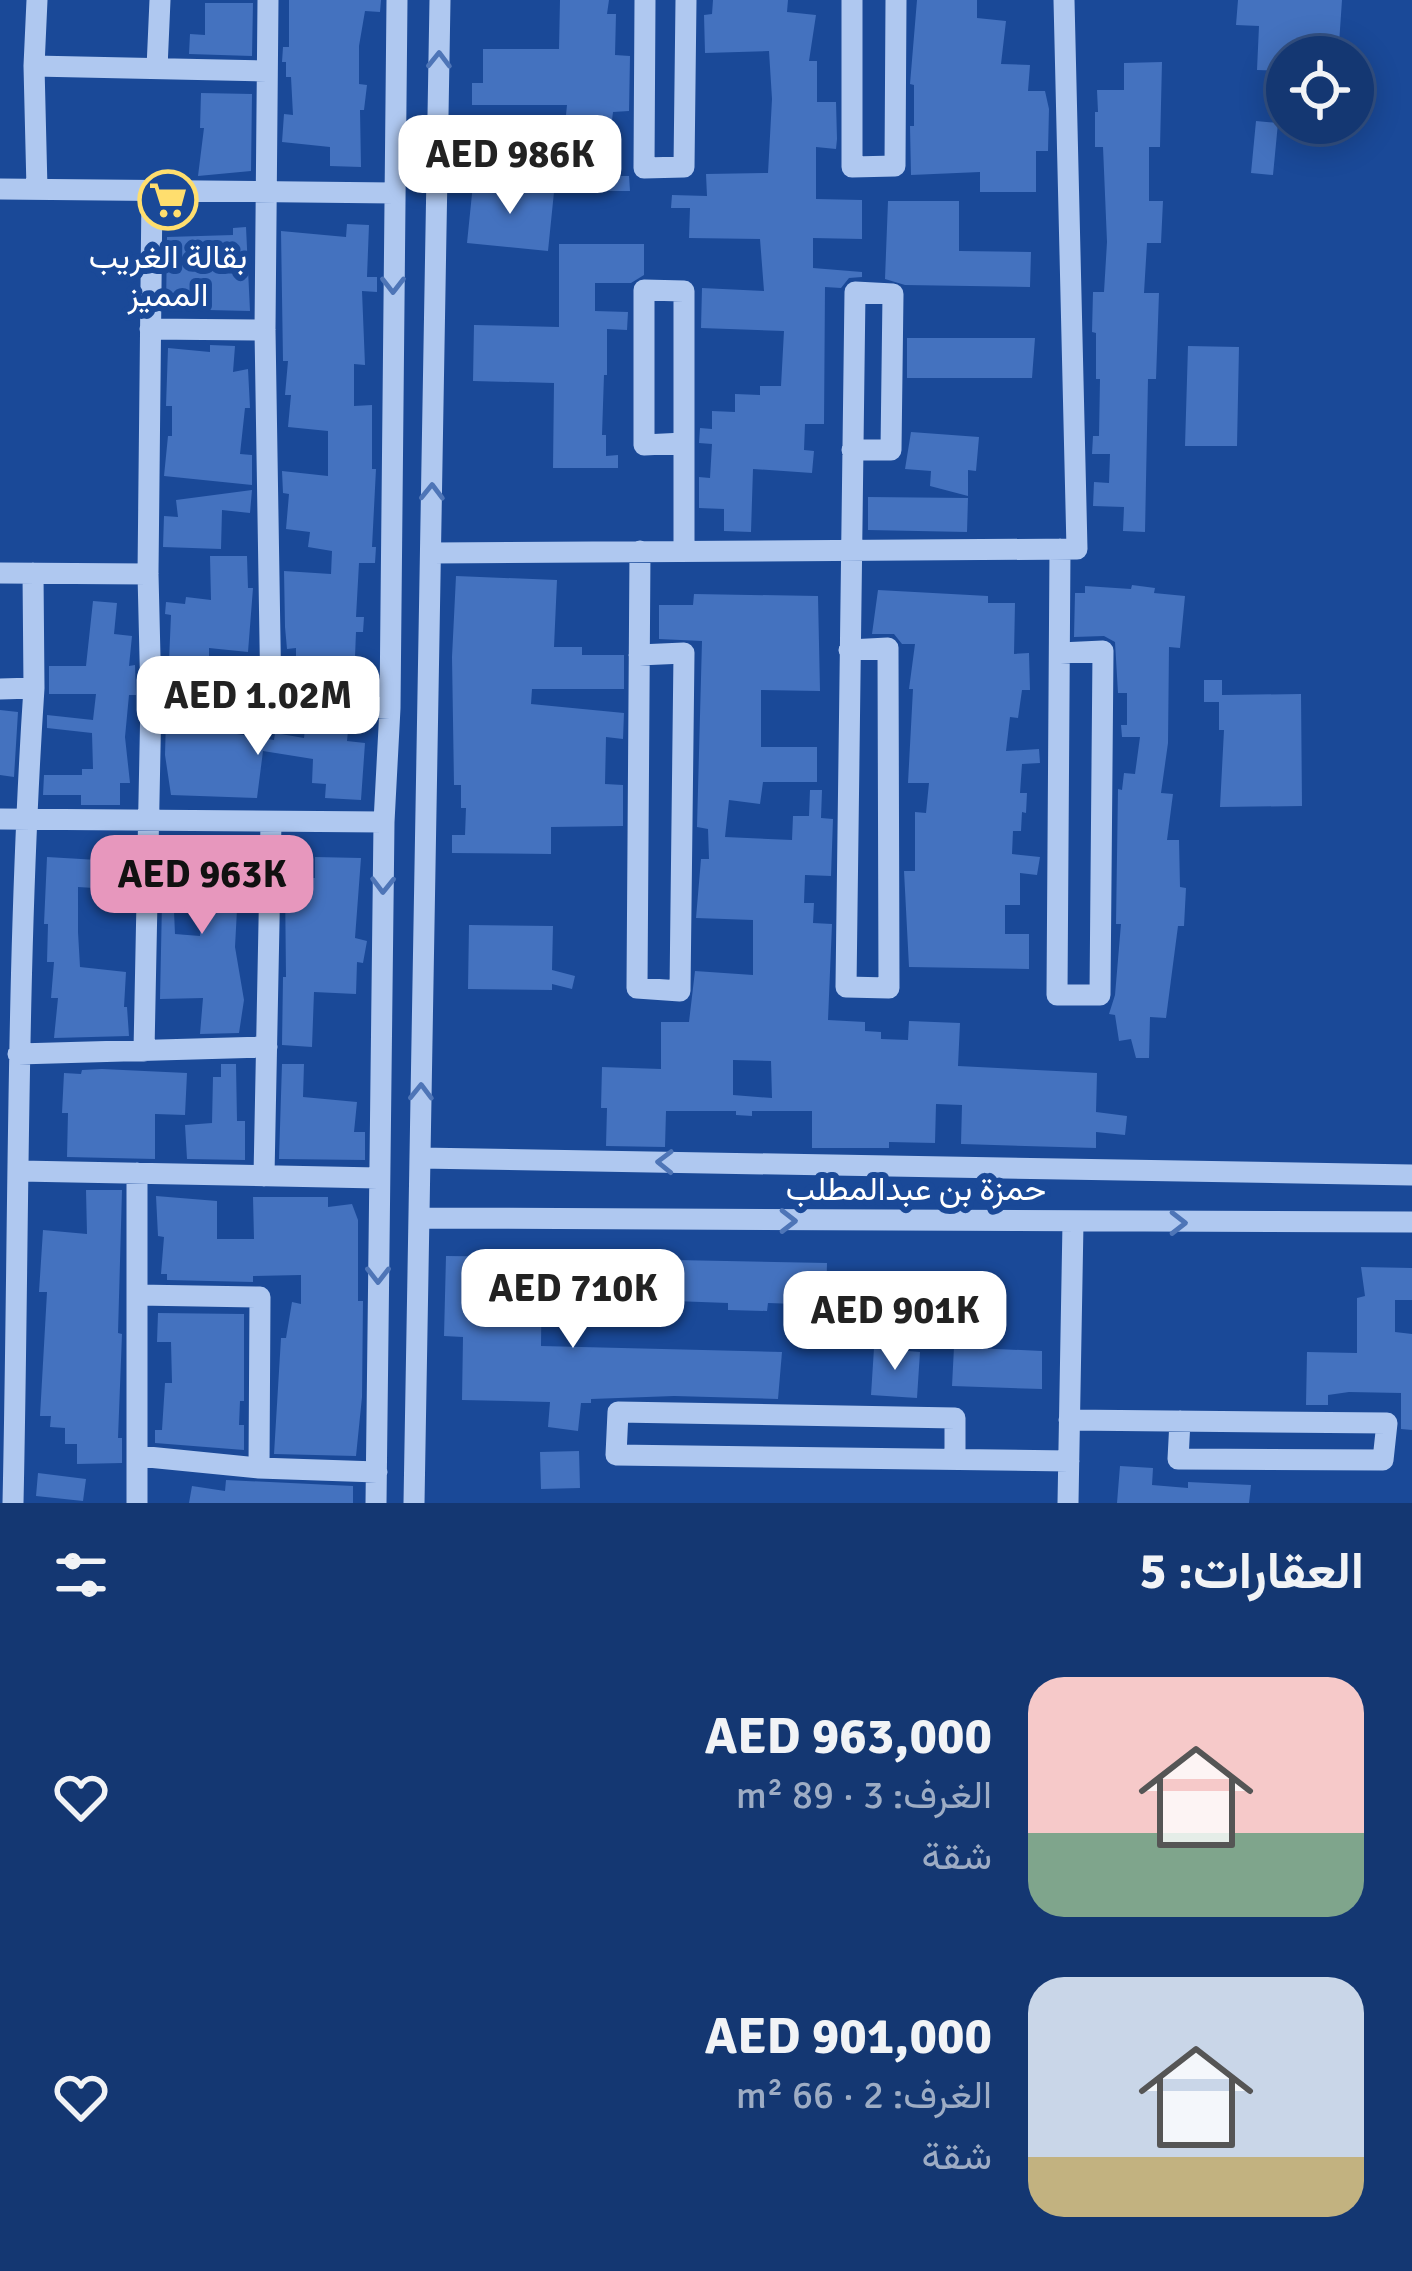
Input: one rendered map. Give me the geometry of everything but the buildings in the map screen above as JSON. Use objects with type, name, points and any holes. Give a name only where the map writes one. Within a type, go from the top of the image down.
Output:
[{"type":"street","points":[[37,0],[37,189]]},
{"type":"street","points":[[157,68],[160,0]]},
{"type":"street","points":[[268,0],[271,704]]},
{"type":"street","points":[[376,1503],[397,0]]},
{"type":"street","points":[[414,1503],[440,0]]},
{"type":"street","points":[[645,0],[644,168],[684,167],[686,0]]},
{"type":"street","points":[[852,0],[852,167],[896,166],[896,0]]},
{"type":"street","points":[[431,553],[1076,549],[1064,0]]},
{"type":"street","points":[[34,66],[267,71]]},
{"type":"street","points":[[0,189],[394,193]]},
{"type":"street","points":[[144,1051],[151,699],[152,191]]},
{"type":"street","points":[[684,443],[644,446],[644,290],[684,291],[684,443],[684,551]]},
{"type":"street","points":[[850,650],[888,648],[889,988],[846,987],[850,550],[855,292],[893,294],[891,450],[852,450]]},
{"type":"street","points":[[151,328],[266,330]]},
{"type":"street","points":[[1060,549],[1058,994],[1100,995],[1103,651],[1060,653]]},
{"type":"street","points":[[639,656],[684,653],[680,991],[637,988],[639,656],[640,551]]},
{"type":"street","points":[[0,573],[148,574]]},
{"type":"street","points":[[14,1503],[18,1054],[34,688],[33,573]]},
{"type":"street","points":[[0,688],[34,688]]},
{"type":"street","points":[[151,699],[390,708]]},
{"type":"street","points":[[0,819],[384,822]]},
{"type":"street","points":[[264,1176],[271,822]]},
{"type":"street","points":[[18,1054],[267,1047]]},
{"type":"street","name":"حمزة بن عبدالمطلب","points":[[420,1158],[1412,1175]]},
{"type":"street","points":[[20,1171],[378,1178]]},
{"type":"street","points":[[136,1503],[137,1173]]},
{"type":"street","name":"حمزة بن عبدالمطلب","points":[[419,1218],[1412,1222]]},
{"type":"street","points":[[1068,1503],[1072,1222]]},
{"type":"street","points":[[138,1295],[260,1297],[259,1468]]},
{"type":"street","points":[[955,1459],[955,1418],[618,1412],[616,1455],[1069,1461]]},
{"type":"street","points":[[1069,1420],[1180,1421],[1387,1423],[1383,1460],[1178,1459],[1180,1421]]},
{"type":"street","points":[[137,1456],[259,1468],[377,1472]]},
{"type":"place","name":"بقالة الغريب المميز","points":[[168,200]]}]
